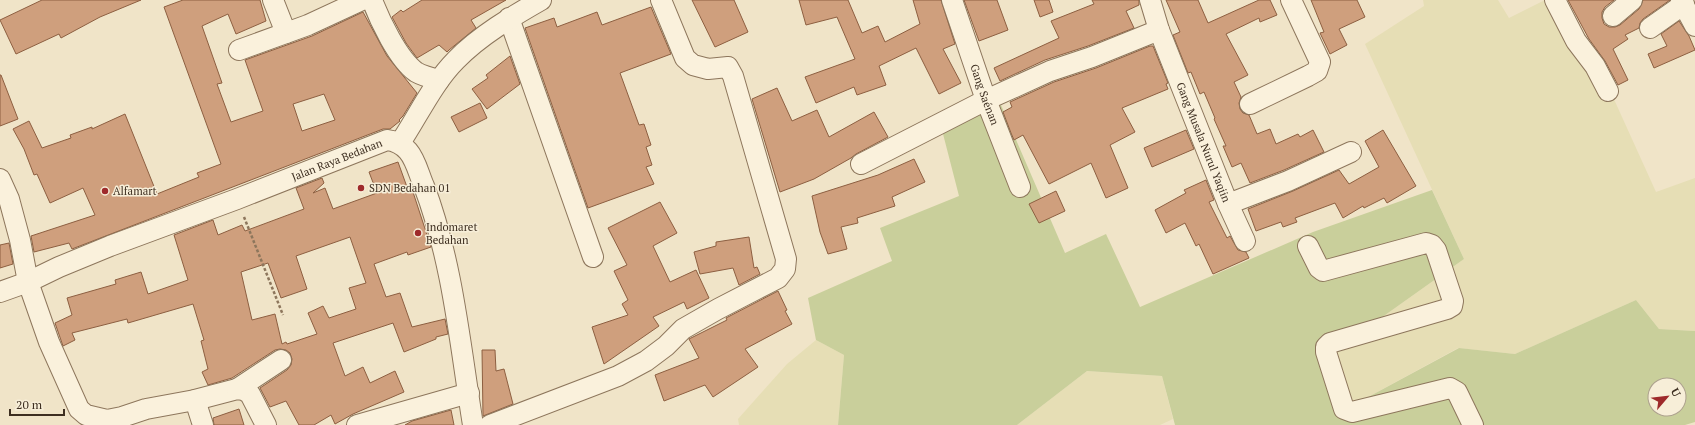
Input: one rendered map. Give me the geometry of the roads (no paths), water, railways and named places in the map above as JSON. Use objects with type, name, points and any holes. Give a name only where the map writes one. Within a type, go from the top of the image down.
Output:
[{"type":"street","points":[[273,0],[286,33]]},
{"type":"street","points":[[239,50],[308,25],[362,0]]},
{"type":"street","points":[[372,0],[391,40],[406,61],[416,71],[427,77],[440,80]]},
{"type":"street","points":[[473,425],[453,289],[443,243],[414,159],[400,143],[440,80],[456,59],[509,18],[541,0]]},
{"type":"street","points":[[490,425],[618,376],[646,361],[666,346],[683,329],[778,278],[785,269],[786,258],[733,76],[728,67],[708,68],[693,65],[685,58],[661,0]]},
{"type":"street","name":"Gang Saénan","points":[[952,0],[986,100],[1020,187]]},
{"type":"street","name":"Gang Musala Nurul Yaqiin","points":[[1150,0],[1159,30],[1228,204],[1288,181],[1351,152]]},
{"type":"street","points":[[1250,104],[1308,76],[1317,70],[1320,62],[1291,0]]},
{"type":"street","points":[[1555,0],[1576,41],[1595,66],[1608,92]]},
{"type":"street","points":[[1613,16],[1632,0]]},
{"type":"street","points":[[1650,28],[1682,2],[1695,26]]},
{"type":"street","points":[[509,18],[593,257]]},
{"type":"street","points":[[860,164],[986,100],[1050,71],[1092,58],[1159,30]]},
{"type":"street","name":"Jalan Raya Bedahan","points":[[0,292],[28,282],[58,267],[110,246],[237,199],[387,140],[400,143]]},
{"type":"street","points":[[0,179],[9,199],[20,240],[28,282],[49,342],[79,409],[86,416],[107,420],[146,409],[195,400],[237,389],[281,360]]},
{"type":"street","points":[[1228,204],[1245,241]]},
{"type":"street","points":[[1308,246],[1319,268],[1323,271],[1426,244],[1432,246],[1436,250],[1453,301],[1452,306],[1447,309],[1330,343],[1326,347],[1326,352],[1344,409],[1347,412],[1450,388],[1457,392],[1473,425]]},
{"type":"street","points":[[237,389],[244,390],[250,394],[266,425]]},
{"type":"street","points":[[357,425],[468,393]]},
{"type":"street","points":[[195,400],[203,425]]},
{"type":"place","name":"SDN Bedahan 01","points":[[361,188]]},
{"type":"place","name":"Alfamart","points":[[105,191]]},
{"type":"place","name":"Indomaret Bedahan","points":[[418,233]]}]
